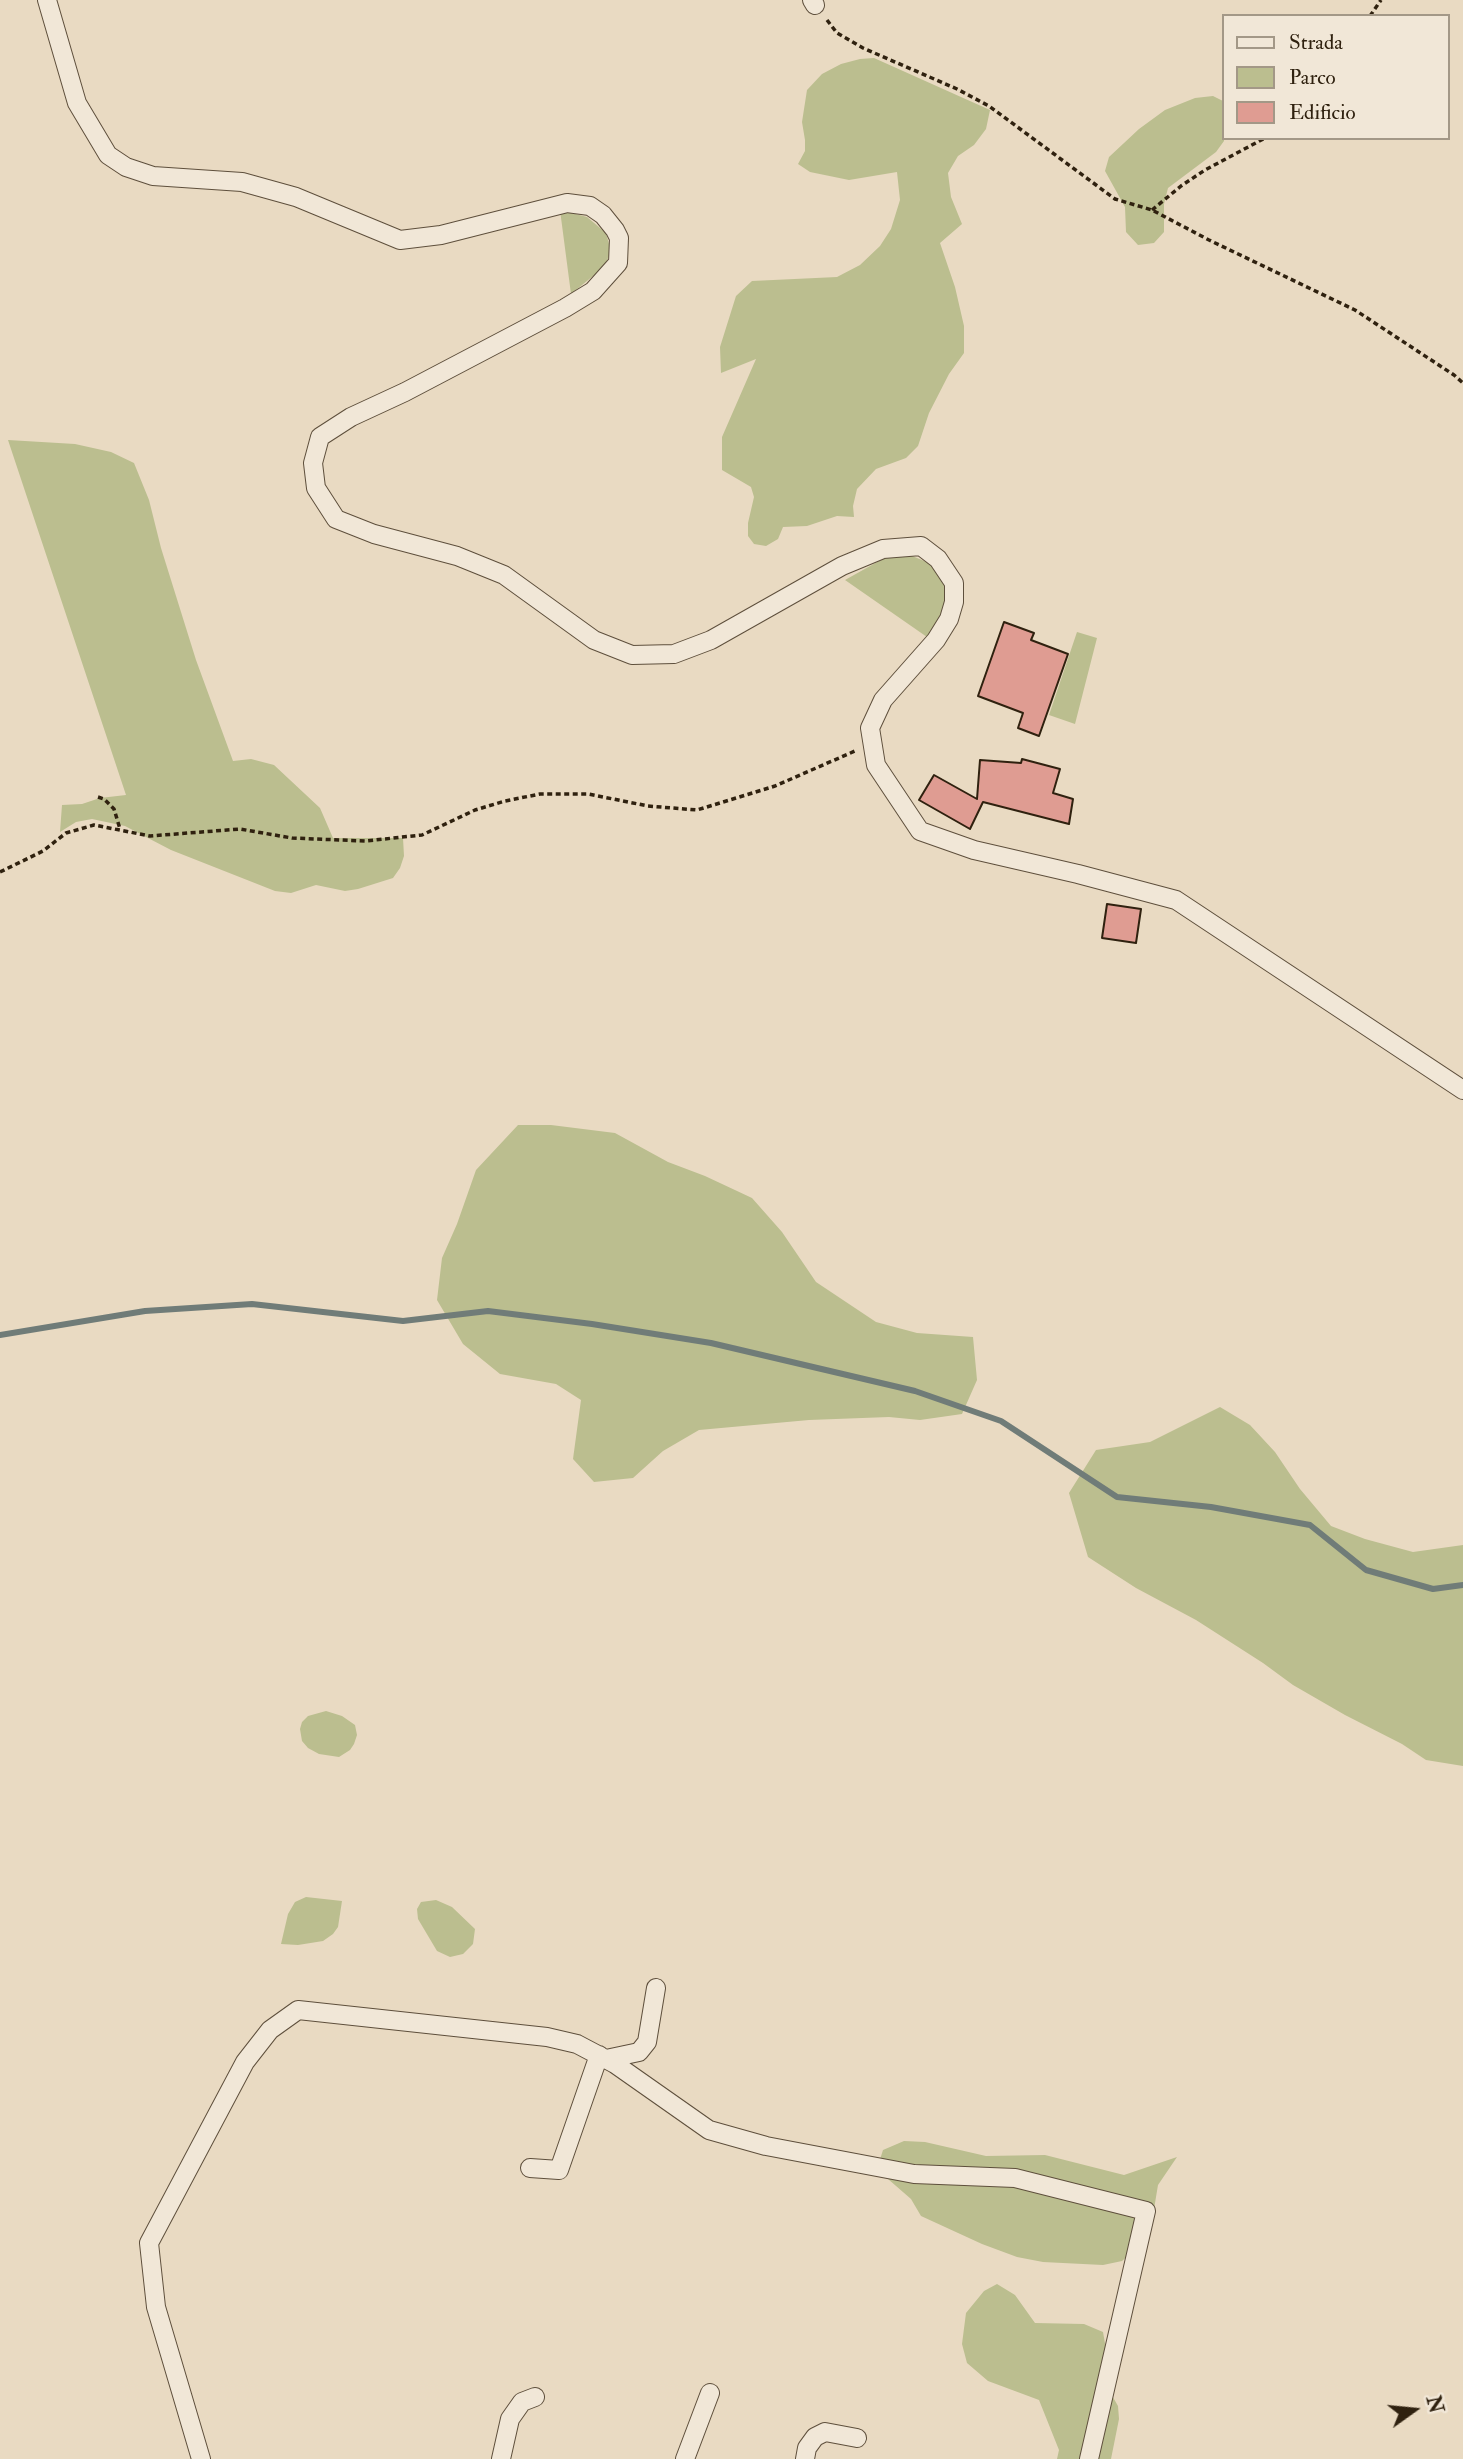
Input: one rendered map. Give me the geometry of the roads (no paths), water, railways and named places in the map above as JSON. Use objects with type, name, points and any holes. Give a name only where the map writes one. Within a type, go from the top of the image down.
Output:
[{"type":"street","points":[[47,0],[77,103],[108,155],[125,167],[153,176],[242,182],[296,197],[400,240],[441,235],[567,203],[590,206],[603,215],[619,239],[618,262],[593,291],[417,386],[351,417],[320,437],[313,463],[316,488],[336,519],[374,534],[457,556],[504,575],[594,640],[632,654],[674,653],[712,640],[842,566],[883,549],[921,546],[938,559],[954,583],[954,602],[949,619],[936,640],[883,700],[870,728],[876,765],[920,831],[974,850],[1176,900],[1463,1090]]},
{"type":"street","points":[[602,2057],[639,2052],[647,2042],[656,1988]]},
{"type":"street","points":[[201,2459],[156,2307],[149,2243],[245,2062],[270,2030],[298,2010],[547,2036],[577,2044],[602,2057],[709,2130],[754,2143],[914,2174],[1015,2178],[1146,2211],[1089,2459]]},
{"type":"street","points":[[530,2168],[559,2170],[602,2057]]},
{"type":"street","points":[[685,2459],[710,2393]]},
{"type":"street","points":[[500,2459],[510,2419],[522,2402],[535,2397]]},
{"type":"street","points":[[805,2459],[807,2448],[815,2437],[825,2432],[857,2438]]},
{"type":"waterway","points":[[0,1335],[145,1311],[252,1304],[403,1321],[488,1311],[711,1343],[915,1391],[1001,1421],[1117,1497],[1211,1507],[1310,1525],[1366,1570],[1433,1589],[1463,1585]]}]
